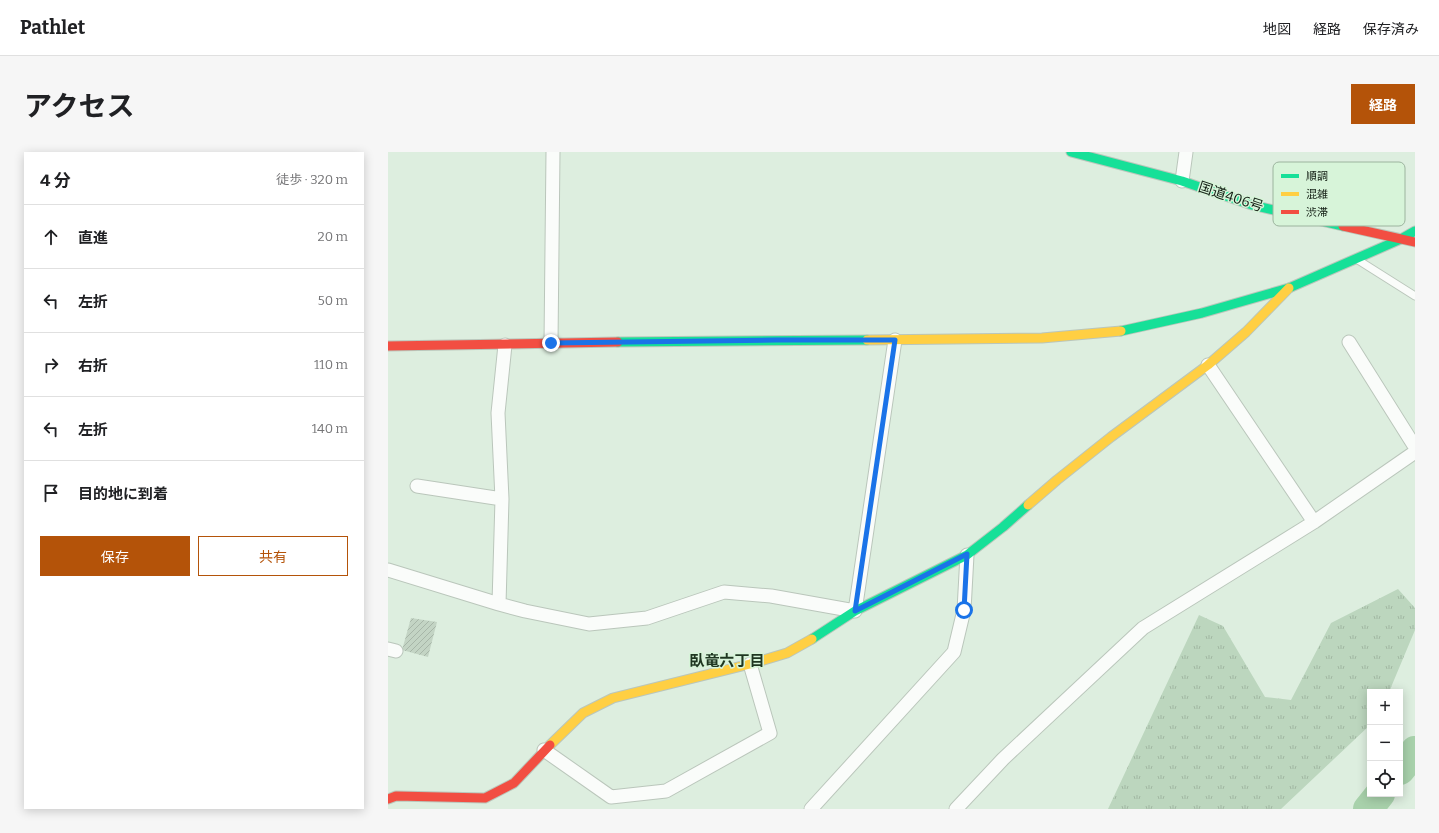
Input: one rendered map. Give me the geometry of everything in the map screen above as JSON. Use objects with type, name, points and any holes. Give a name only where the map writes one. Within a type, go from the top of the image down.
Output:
[{"type":"main road","name":"国道406号","points":[[1071,152],[1182,181],[1252,205],[1273,210]]},
{"type":"main road","name":"国道406号","points":[[1344,226],[1415,242]]},
{"type":"main road","points":[[388,346],[776,340],[1042,338],[1115,332],[1202,313],[1289,288],[1401,239],[1415,230]]},
{"type":"main road","points":[[388,799],[396,796],[485,798],[514,782],[582,713],[613,698],[750,664],[787,653],[819,635],[855,611],[967,554],[1003,527],[1057,480],[1110,437],[1208,365],[1246,332],[1289,288]]},
{"type":"street","points":[[551,343],[553,152]]},
{"type":"street","points":[[1182,181],[1186,152]]},
{"type":"street","points":[[388,570],[525,611],[589,624],[647,618],[724,592],[771,596],[855,611],[895,340]]},
{"type":"street","points":[[1349,342],[1415,447]]},
{"type":"street","points":[[500,604],[502,499],[498,413],[505,345]]},
{"type":"street","points":[[1208,365],[1314,522]]},
{"type":"street","points":[[956,809],[1003,759],[1143,628],[1314,522],[1415,452]]},
{"type":"street","points":[[417,486],[502,499]]},
{"type":"street","points":[[811,809],[954,652],[964,610],[967,554]]},
{"type":"street","points":[[544,750],[611,797],[666,791],[770,733],[750,664]]},
{"type":"lane","points":[[1356,258],[1415,296]]},
{"type":"green space","points":[[1398,589],[1415,608],[1415,630],[1390,689],[1367,689],[1367,728],[1281,809],[1108,809],[1199,615],[1223,626],[1265,697],[1291,700],[1331,623]]},
{"type":"building","points":[[411,618],[437,622],[428,657],[402,650]]},
{"type":"waterway","points":[[1403,766],[1415,751]]},
{"type":"waterway","points":[[1368,809],[1378,797]]},
{"type":"traffic: fast","points":[[1071,152],[1182,181],[1252,205],[1273,210]]},
{"type":"traffic: fast","points":[[1121,331],[1202,313],[1289,288],[1401,239],[1415,231]]},
{"type":"traffic: fast","points":[[618,342],[867,340]]},
{"type":"traffic: fast","points":[[812,639],[855,611],[967,555],[1028,505]]},
{"type":"traffic: slow","points":[[1028,505],[1111,437],[1208,365],[1246,332],[1289,288]]},
{"type":"traffic: slow","points":[[867,340],[1042,338],[1121,331]]},
{"type":"traffic: slow","points":[[550,745],[583,713],[613,698],[750,664],[787,653],[812,639]]},
{"type":"traffic: jam","points":[[1343,226],[1415,242]]},
{"type":"traffic: jam","points":[[388,346],[618,342]]},
{"type":"traffic: jam","points":[[388,799],[396,796],[485,798],[514,783],[550,745]]},
{"type":"district","name":"臥竜六丁目","points":[[727,661]]},
{"type":"route","points":[[551,343],[895,340],[855,611],[901,589],[967,554],[964,610]]}]
